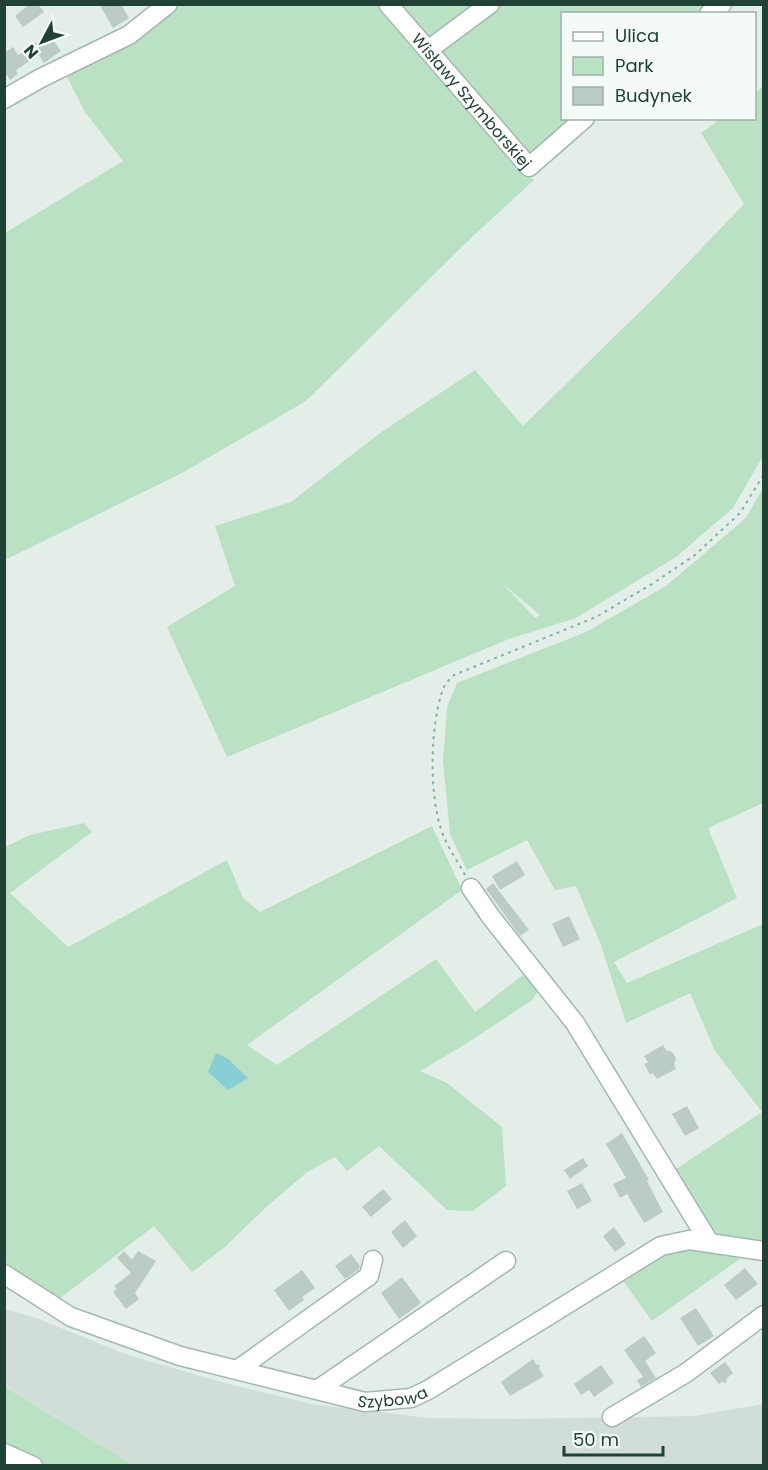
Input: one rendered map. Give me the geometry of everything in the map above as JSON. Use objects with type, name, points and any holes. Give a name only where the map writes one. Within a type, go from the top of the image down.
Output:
[{"type":"street","points":[[4,99],[41,78],[129,35],[168,4]]},
{"type":"street","name":"Wisławy Szymborskiej","points":[[388,4],[529,167],[583,120]]},
{"type":"street","points":[[428,50],[490,4]]},
{"type":"street","points":[[471,888],[491,917],[575,1023],[709,1242]]},
{"type":"street","name":"Szybowa","points":[[4,1274],[71,1317],[180,1356],[365,1402],[411,1398],[428,1390],[661,1246],[689,1240],[764,1251]]},
{"type":"street","points":[[237,1370],[369,1276],[373,1260]]},
{"type":"street","points":[[317,1390],[506,1261]]},
{"type":"street","points":[[612,1417],[686,1373],[764,1315]]},
{"type":"street","points":[[4,1453],[33,1466]]},
{"type":"path","points":[[471,888],[441,829],[434,792],[437,714],[444,687],[454,675],[596,617],[652,584],[695,555],[740,513],[764,474]]},
{"type":"shaded area","points":[[5,1309],[36,1318],[128,1355],[225,1383],[312,1404],[429,1418],[511,1419],[694,1416],[763,1404],[763,1465],[137,1465],[128,1462],[5,1386]]},
{"type":"green space","points":[[181,5],[377,5],[517,169],[534,180],[473,236],[306,401],[184,472],[5,560],[5,233],[123,161],[85,112],[66,75],[128,45]]},
{"type":"green space","points":[[398,5],[483,5],[427,40]]},
{"type":"green space","points":[[501,5],[711,5],[701,12],[561,12],[561,120],[575,120],[530,157],[441,50]]},
{"type":"green space","points":[[763,86],[763,456],[733,508],[676,557],[576,618],[509,639],[227,757],[167,627],[235,586],[215,526],[291,502],[380,433],[475,370],[523,426],[657,295],[744,204],[701,133],[719,120],[756,120],[756,92]],"holes":[[[503,584],[540,615],[535,618]]]},
{"type":"green space","points":[[763,488],[763,803],[708,828],[737,898],[614,962],[627,983],[763,924],[763,1243],[712,1236],[673,1171],[762,1112],[715,1051],[690,993],[626,1023],[601,945],[576,886],[555,890],[527,840],[467,870],[450,834],[443,761],[447,707],[457,683],[586,632],[666,586],[746,518]]},
{"type":"green space","points":[[84,823],[92,832],[10,893],[68,947],[227,860],[243,898],[260,912],[432,826],[462,890],[247,1045],[277,1065],[436,959],[475,1012],[523,975],[544,983],[531,1001],[420,1071],[447,1083],[502,1127],[506,1186],[473,1211],[447,1210],[379,1146],[347,1171],[335,1157],[307,1172],[225,1247],[192,1272],[154,1226],[58,1300],[5,1262],[5,847],[30,835]]},
{"type":"green space","points":[[692,1248],[744,1256],[652,1321],[621,1278],[661,1254]]},
{"type":"green space","points":[[4,1386],[128,1462],[137,1465],[43,1465],[5,1449]]},
{"type":"water","points":[[216,1053],[228,1059],[248,1078],[228,1090],[208,1072]]},
{"type":"building","points":[[30,4],[38,4],[44,12],[23,27],[15,16]]},
{"type":"building","points":[[99,4],[121,4],[129,18],[113,28]]},
{"type":"building","points":[[49,34],[61,51],[44,63],[39,55],[16,70],[18,74],[10,80],[7,75],[4,77],[4,53],[13,47],[18,55]]},
{"type":"building","points":[[517,861],[525,875],[500,890],[492,876]]},
{"type":"building","points":[[493,883],[529,930],[520,936],[486,889]]},
{"type":"building","points":[[569,916],[580,939],[563,947],[552,924]]},
{"type":"building","points":[[663,1045],[676,1058],[674,1064],[676,1069],[657,1079],[653,1073],[650,1075],[644,1064],[648,1062],[644,1056]]},
{"type":"building","points":[[687,1106],[699,1128],[685,1136],[672,1114]]},
{"type":"building","points":[[622,1133],[649,1180],[647,1181],[663,1212],[644,1223],[627,1194],[620,1198],[613,1184],[626,1178],[606,1144]]},
{"type":"building","points":[[583,1158],[588,1166],[570,1179],[564,1170]]},
{"type":"building","points":[[582,1183],[592,1201],[577,1209],[567,1191]]},
{"type":"building","points":[[383,1189],[392,1199],[371,1217],[362,1207]]},
{"type":"building","points":[[405,1220],[417,1236],[403,1248],[391,1232]]},
{"type":"building","points":[[614,1227],[626,1244],[615,1252],[603,1236]]},
{"type":"building","points":[[124,1251],[132,1260],[138,1251],[156,1261],[135,1293],[139,1299],[126,1309],[113,1292],[117,1289],[114,1286],[131,1273],[117,1258]]},
{"type":"building","points":[[351,1254],[360,1266],[345,1279],[335,1266]]},
{"type":"building","points":[[745,1268],[758,1284],[736,1300],[724,1285]]},
{"type":"building","points":[[302,1270],[315,1288],[302,1297],[304,1300],[289,1311],[274,1290]]},
{"type":"building","points":[[402,1277],[421,1303],[399,1319],[381,1293]]},
{"type":"building","points":[[696,1308],[714,1336],[698,1346],[680,1318]]},
{"type":"building","points":[[644,1336],[656,1353],[645,1361],[656,1378],[641,1387],[637,1380],[643,1377],[624,1350]]},
{"type":"building","points":[[533,1359],[536,1364],[540,1365],[539,1369],[544,1376],[510,1396],[501,1382]]},
{"type":"building","points":[[725,1362],[733,1373],[727,1378],[726,1383],[719,1384],[710,1373]]},
{"type":"building","points":[[601,1365],[614,1383],[594,1397],[589,1390],[581,1395],[574,1384]]}]
